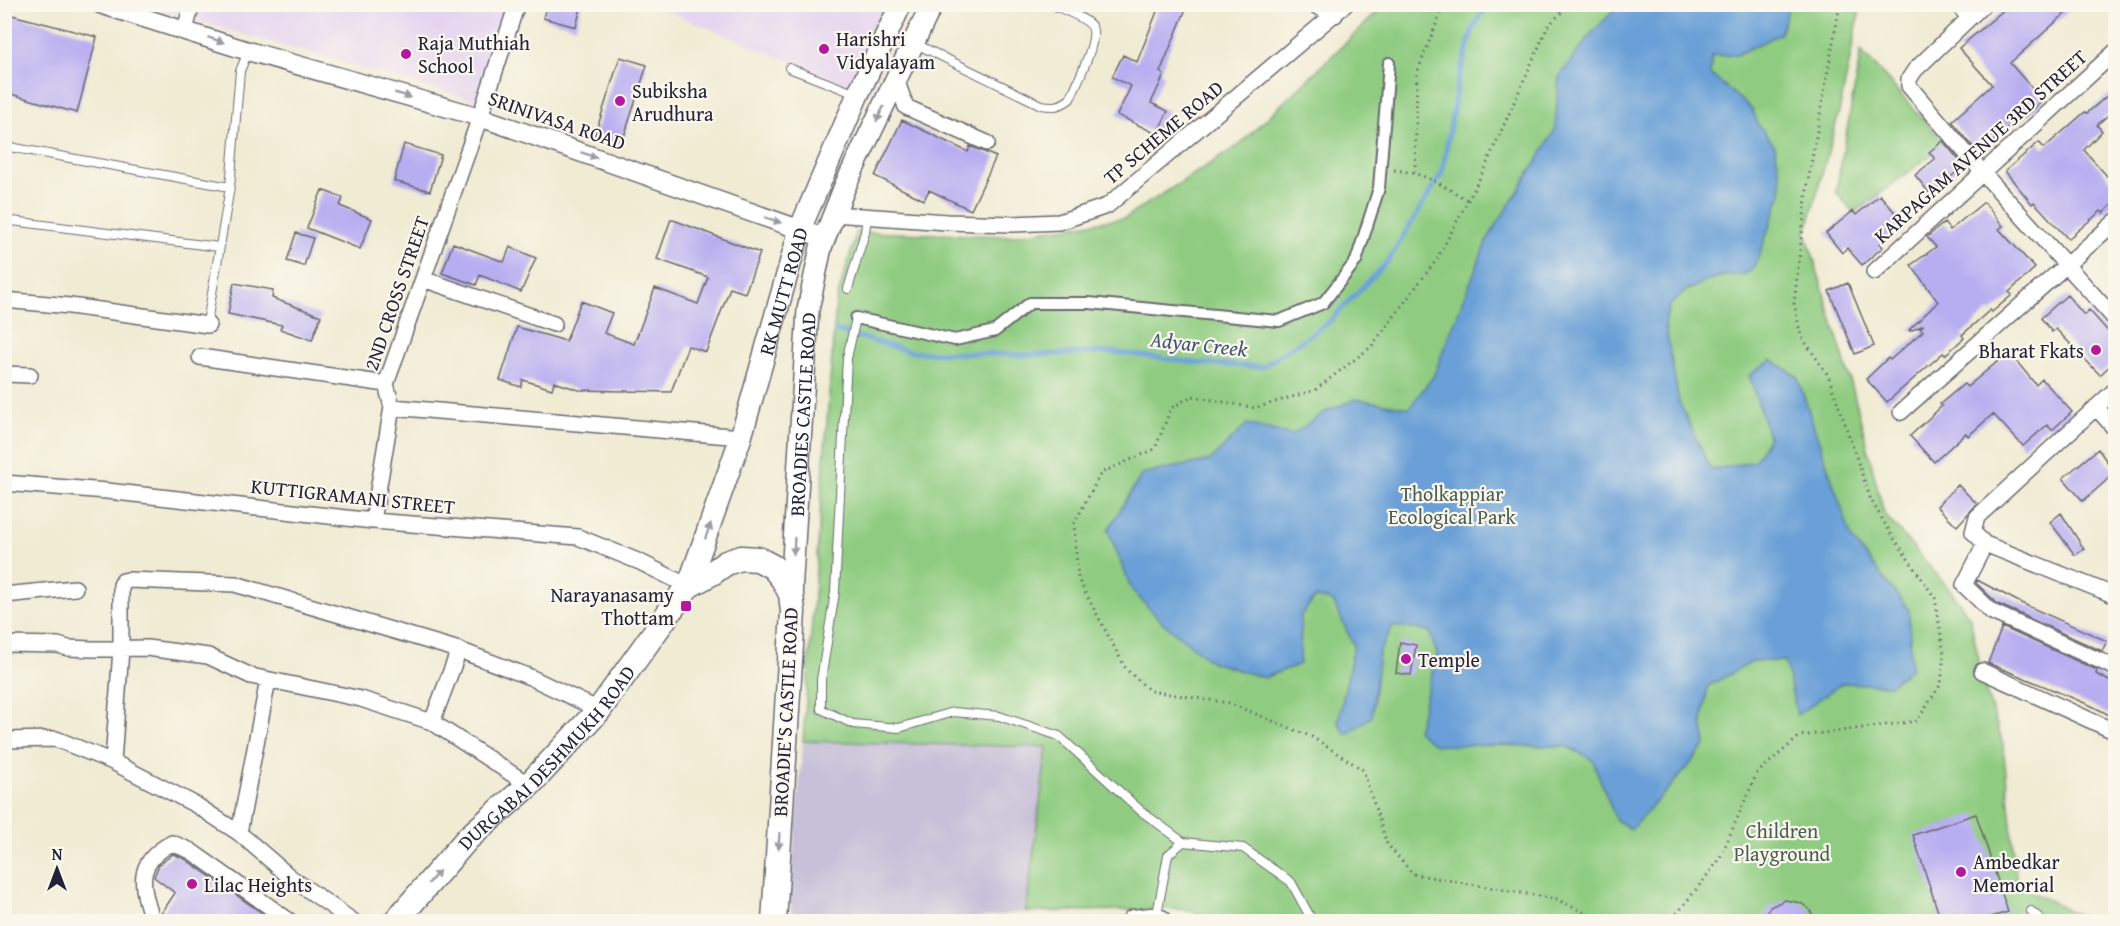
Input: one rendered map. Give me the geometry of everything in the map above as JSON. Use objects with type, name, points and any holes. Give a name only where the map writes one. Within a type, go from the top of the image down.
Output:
[{"type":"main road","name":"RK MUTT ROAD","points":[[688,586],[741,437],[800,229],[858,94],[902,4]]},
{"type":"main road","name":"RK MUTT ROAD","points":[[824,238],[833,214],[932,4]]},
{"type":"main road","name":"BROADIES CASTLE ROAD","points":[[791,594],[808,310],[824,238]]},
{"type":"main road","name":"BROADIE'S CASTLE ROAD","points":[[688,586],[726,563],[741,558],[758,559],[773,567],[791,594],[793,612],[774,921]]},
{"type":"main road","name":"DURGABAI DESHMUKH ROAD","points":[[395,921],[468,838],[529,785],[599,710],[688,586]]},
{"type":"street","name":"SRINIVASA ROAD","points":[[100,4],[248,51],[480,117],[824,238]]},
{"type":"street","points":[[185,30],[192,4]]},
{"type":"street","name":"2ND CROSS STREET","points":[[373,522],[392,407],[386,384],[480,117],[517,4]]},
{"type":"street","points":[[1312,4],[1335,15]]},
{"type":"street","name":"TP SCHEME ROAD","points":[[833,214],[1012,224],[1059,222],[1107,206],[1346,4]]},
{"type":"street","points":[[1958,4],[1969,18]]},
{"type":"street","points":[[1984,4],[1911,74],[1909,82],[1912,90],[2115,320]]},
{"type":"street","name":"KARPAGAM AVENUE 3RD STREET","points":[[1874,272],[2115,51]]},
{"type":"street","points":[[855,321],[954,340],[995,331],[1030,303],[1089,303],[1279,321],[1323,303],[1356,261],[1378,188],[1389,63]]},
{"type":"street","points":[[896,79],[906,107],[987,143]]},
{"type":"street","points":[[1901,412],[2115,221]]},
{"type":"street","points":[[423,279],[554,324]]},
{"type":"street","points":[[4,300],[208,321]]},
{"type":"street","points":[[200,357],[386,384]]},
{"type":"street","points":[[4,374],[30,375]]},
{"type":"street","points":[[2115,389],[1977,517],[1973,532],[1985,544],[2115,596]]},
{"type":"street","points":[[392,407],[741,437]]},
{"type":"street","points":[[2096,407],[2115,430]]},
{"type":"street","name":"KUTTIGRAMANI STREET","points":[[4,483],[107,491],[373,522],[578,537],[640,562],[688,586]]},
{"type":"street","points":[[1985,544],[1964,585],[1992,612],[2115,668]]},
{"type":"street","points":[[113,762],[121,649],[121,585],[123,581],[128,580],[235,584],[459,650],[530,677],[599,710]]},
{"type":"street","points":[[4,595],[75,588]]},
{"type":"street","points":[[4,644],[58,645],[68,648],[147,648],[208,656],[251,676],[361,699],[432,722],[529,785]]},
{"type":"street","points":[[432,722],[459,650]]},
{"type":"street","points":[[1982,670],[2115,732]]},
{"type":"street","points":[[239,832],[268,680]]},
{"type":"street","points":[[4,740],[56,739],[113,762],[196,806],[239,832],[290,877],[354,921]]},
{"type":"street","points":[[153,921],[144,895],[144,872],[156,851],[172,843],[191,850],[291,921]]},
{"type":"lane","points":[[914,43],[1041,105],[1053,107],[1063,105],[1070,99],[1095,39],[1093,28],[1086,21],[1051,4]]},
{"type":"lane","points":[[208,321],[230,187],[240,71],[248,51]]},
{"type":"lane","points":[[789,68],[858,94]]},
{"type":"lane","points":[[4,146],[230,187]]},
{"type":"lane","points":[[848,289],[865,232],[867,217]]},
{"type":"lane","points":[[4,220],[219,247]]},
{"type":"lane","points":[[855,321],[847,358],[836,592],[821,680],[821,709],[854,724],[899,728],[953,712],[999,716],[1059,736],[1141,811],[1183,842],[1243,848],[1291,882],[1313,921]]},
{"type":"lane","points":[[1148,921],[1158,909],[1168,855],[1183,842]]},
{"type":"lane","points":[[2031,911],[2044,921]]},
{"type":"path","points":[[1415,172],[1417,73],[1444,4]]},
{"type":"path","points":[[1570,4],[1548,26],[1516,101],[1437,259],[1371,347],[1315,390],[1255,408],[1192,396],[1171,408],[1155,449],[1101,473],[1074,524],[1078,579],[1126,669],[1150,691],[1229,703],[1312,737],[1363,770],[1387,844],[1413,874],[1556,899],[1603,921]]},
{"type":"path","points":[[1668,921],[1680,910],[1719,860],[1757,773],[1800,736],[1917,721],[1941,684],[1944,654],[1935,598],[1891,534],[1871,500],[1828,375],[1801,336],[1794,303],[1808,181],[1840,4]]},
{"type":"path","points":[[1380,169],[1415,172],[1429,177],[1468,200]]},
{"type":"shaded area","name":"Raja Muthiah School","points":[[141,5],[513,5],[484,103]]},
{"type":"shaded area","name":"Harishri Vidyalayam","points":[[653,5],[906,5],[868,94]]},
{"type":"shaded area","points":[[803,741],[1047,747],[1026,912],[948,922],[795,922],[789,901]]},
{"type":"green space","name":"Tholkappiar Ecological Park","points":[[1385,5],[1861,5],[1839,112],[1806,233],[1853,390],[1884,514],[1951,591],[1970,618],[1985,689],[2003,744],[2017,885],[2091,921],[1230,922],[1181,909],[1026,912],[1047,747],[803,741],[836,302],[857,232],[1009,236],[1125,218],[1238,146]]},
{"type":"green space","points":[[1861,51],[1946,144],[1854,213],[1836,192]]},
{"type":"water","points":[[1619,5],[1790,5],[1780,34],[1736,55],[1712,56],[1710,74],[1752,109],[1758,124],[1775,146],[1781,195],[1755,266],[1746,274],[1718,277],[1687,290],[1669,306],[1665,324],[1679,402],[1711,470],[1755,461],[1769,437],[1749,375],[1772,360],[1797,376],[1852,539],[1909,610],[1911,668],[1890,685],[1842,683],[1797,715],[1785,661],[1754,661],[1708,686],[1702,722],[1706,744],[1631,829],[1616,820],[1592,759],[1566,746],[1435,745],[1417,731],[1437,654],[1429,631],[1393,626],[1379,652],[1372,716],[1346,735],[1338,722],[1354,646],[1333,601],[1315,598],[1301,615],[1300,664],[1264,678],[1212,662],[1163,623],[1132,590],[1108,530],[1142,474],[1211,460],[1247,424],[1292,435],[1325,412],[1356,399],[1409,408],[1433,377],[1487,240],[1555,129],[1559,77],[1592,33]]},
{"type":"building","points":[[547,4],[582,4],[576,27],[543,18]]},
{"type":"building","points":[[1160,4],[1188,4],[1160,72],[1164,75],[1151,103],[1168,111],[1157,134],[1117,115],[1131,86],[1112,77],[1123,55],[1137,62]]},
{"type":"building","points":[[2015,4],[2076,4],[2010,63],[2043,101],[2019,121],[2017,119],[1979,154],[1952,121],[1992,85],[1959,48],[2006,8],[2008,10]]},
{"type":"building","points":[[4,13],[97,37],[77,113],[4,92]]},
{"type":"building","name":"Subiksha Arudhura","points":[[620,57],[647,65],[621,146],[594,138]]},
{"type":"building","points":[[2115,89],[2115,109],[2097,125],[2102,131],[2084,150],[2115,185],[2115,202],[2068,239],[2034,202],[2032,204],[2005,171],[2039,142],[2044,148]]},
{"type":"building","points":[[902,120],[968,152],[970,146],[996,157],[971,210],[929,190],[924,200],[875,176]]},
{"type":"building","points":[[1943,141],[1964,166],[1930,194],[1915,175],[1935,159],[1929,152]]},
{"type":"building","points":[[404,144],[441,155],[430,191],[394,181]]},
{"type":"building","points":[[322,190],[343,198],[340,206],[372,219],[360,249],[307,228]]},
{"type":"building","points":[[1880,195],[1904,223],[1880,244],[1883,247],[1862,265],[1847,248],[1842,253],[1826,233],[1853,211],[1856,215]]},
{"type":"building","points":[[1984,202],[2003,226],[1999,229],[2035,268],[2009,292],[2012,295],[1992,312],[1990,310],[1962,335],[1964,338],[1945,355],[1943,353],[1887,402],[1866,379],[1888,358],[1890,360],[1923,331],[1920,328],[1924,325],[1909,330],[1938,302],[1911,265],[1936,247],[1927,237],[1944,223],[1950,230]]},
{"type":"building","points":[[671,219],[760,253],[745,293],[730,288],[706,352],[688,346],[671,392],[579,390],[554,382],[552,389],[523,380],[521,387],[500,380],[517,327],[566,341],[581,301],[612,313],[604,333],[634,344],[655,288],[698,304],[708,277],[657,259]]},
{"type":"building","points":[[296,233],[313,238],[304,266],[287,261]]},
{"type":"building","points":[[453,243],[504,262],[510,247],[536,258],[521,292],[480,275],[476,285],[442,273]]},
{"type":"building","points":[[234,283],[273,290],[272,298],[321,316],[312,340],[280,329],[282,325],[228,314]]},
{"type":"building","points":[[1848,283],[1874,346],[1855,354],[1829,291]]},
{"type":"building","name":"Bharat Fkats","points":[[2067,295],[2084,315],[2089,310],[2115,339],[2115,361],[2100,375],[2056,329],[2052,332],[2041,318]]},
{"type":"building","points":[[2009,352],[2036,385],[2042,379],[2072,412],[2052,430],[2047,425],[2023,446],[1993,414],[1968,436],[1966,433],[1934,462],[1910,436],[1942,406],[1940,404],[1964,384],[1967,387]]},
{"type":"building","points":[[2098,449],[2115,473],[2083,501],[2063,478]]},
{"type":"building","points":[[1958,485],[1977,504],[1957,526],[1937,506]]},
{"type":"building","points":[[2061,513],[2084,549],[2075,555],[2050,522]]},
{"type":"building","points":[[1977,580],[2021,603],[2107,641],[2102,651],[1998,604],[1976,583]]},
{"type":"building","points":[[2002,627],[2097,670],[2096,674],[2115,684],[2115,718],[2092,706],[1988,663]]},
{"type":"building","name":"Temple","points":[[1400,642],[1416,645],[1411,675],[1396,673]]},
{"type":"building","points":[[1976,814],[2008,912],[1978,921],[1941,921],[1913,835]]},
{"type":"building","name":"Lilac Heights","points":[[173,854],[185,859],[273,921],[168,921],[161,914],[175,893],[154,877],[159,865]]},
{"type":"building","points":[[1785,900],[1801,903],[1808,908],[1817,921],[1760,921],[1770,907]]},
{"type":"waterway","name":"Adyar Creek","points":[[835,330],[912,352],[1031,355],[1113,352],[1198,363],[1262,367],[1328,323],[1388,261],[1442,173],[1458,82],[1473,28],[1487,4]]},
{"type":"place","name":"Harishri Vidyalayam","points":[[824,49]]},
{"type":"place","name":"Raja Muthiah School","points":[[406,54]]},
{"type":"place","name":"Subiksha Arudhura","points":[[620,101]]},
{"type":"place","name":"Bharat Fkats","points":[[2096,350]]},
{"type":"place","name":"Narayanasamy Thottam","points":[[686,606]]},
{"type":"place","name":"Temple","points":[[1406,659]]},
{"type":"place","name":"Ambedkar Memorial","points":[[1961,872]]},
{"type":"place","name":"Lilac Heights","points":[[192,884]]},
{"type":"park label","name":"Children Playground","points":[[1782,842]]}]
